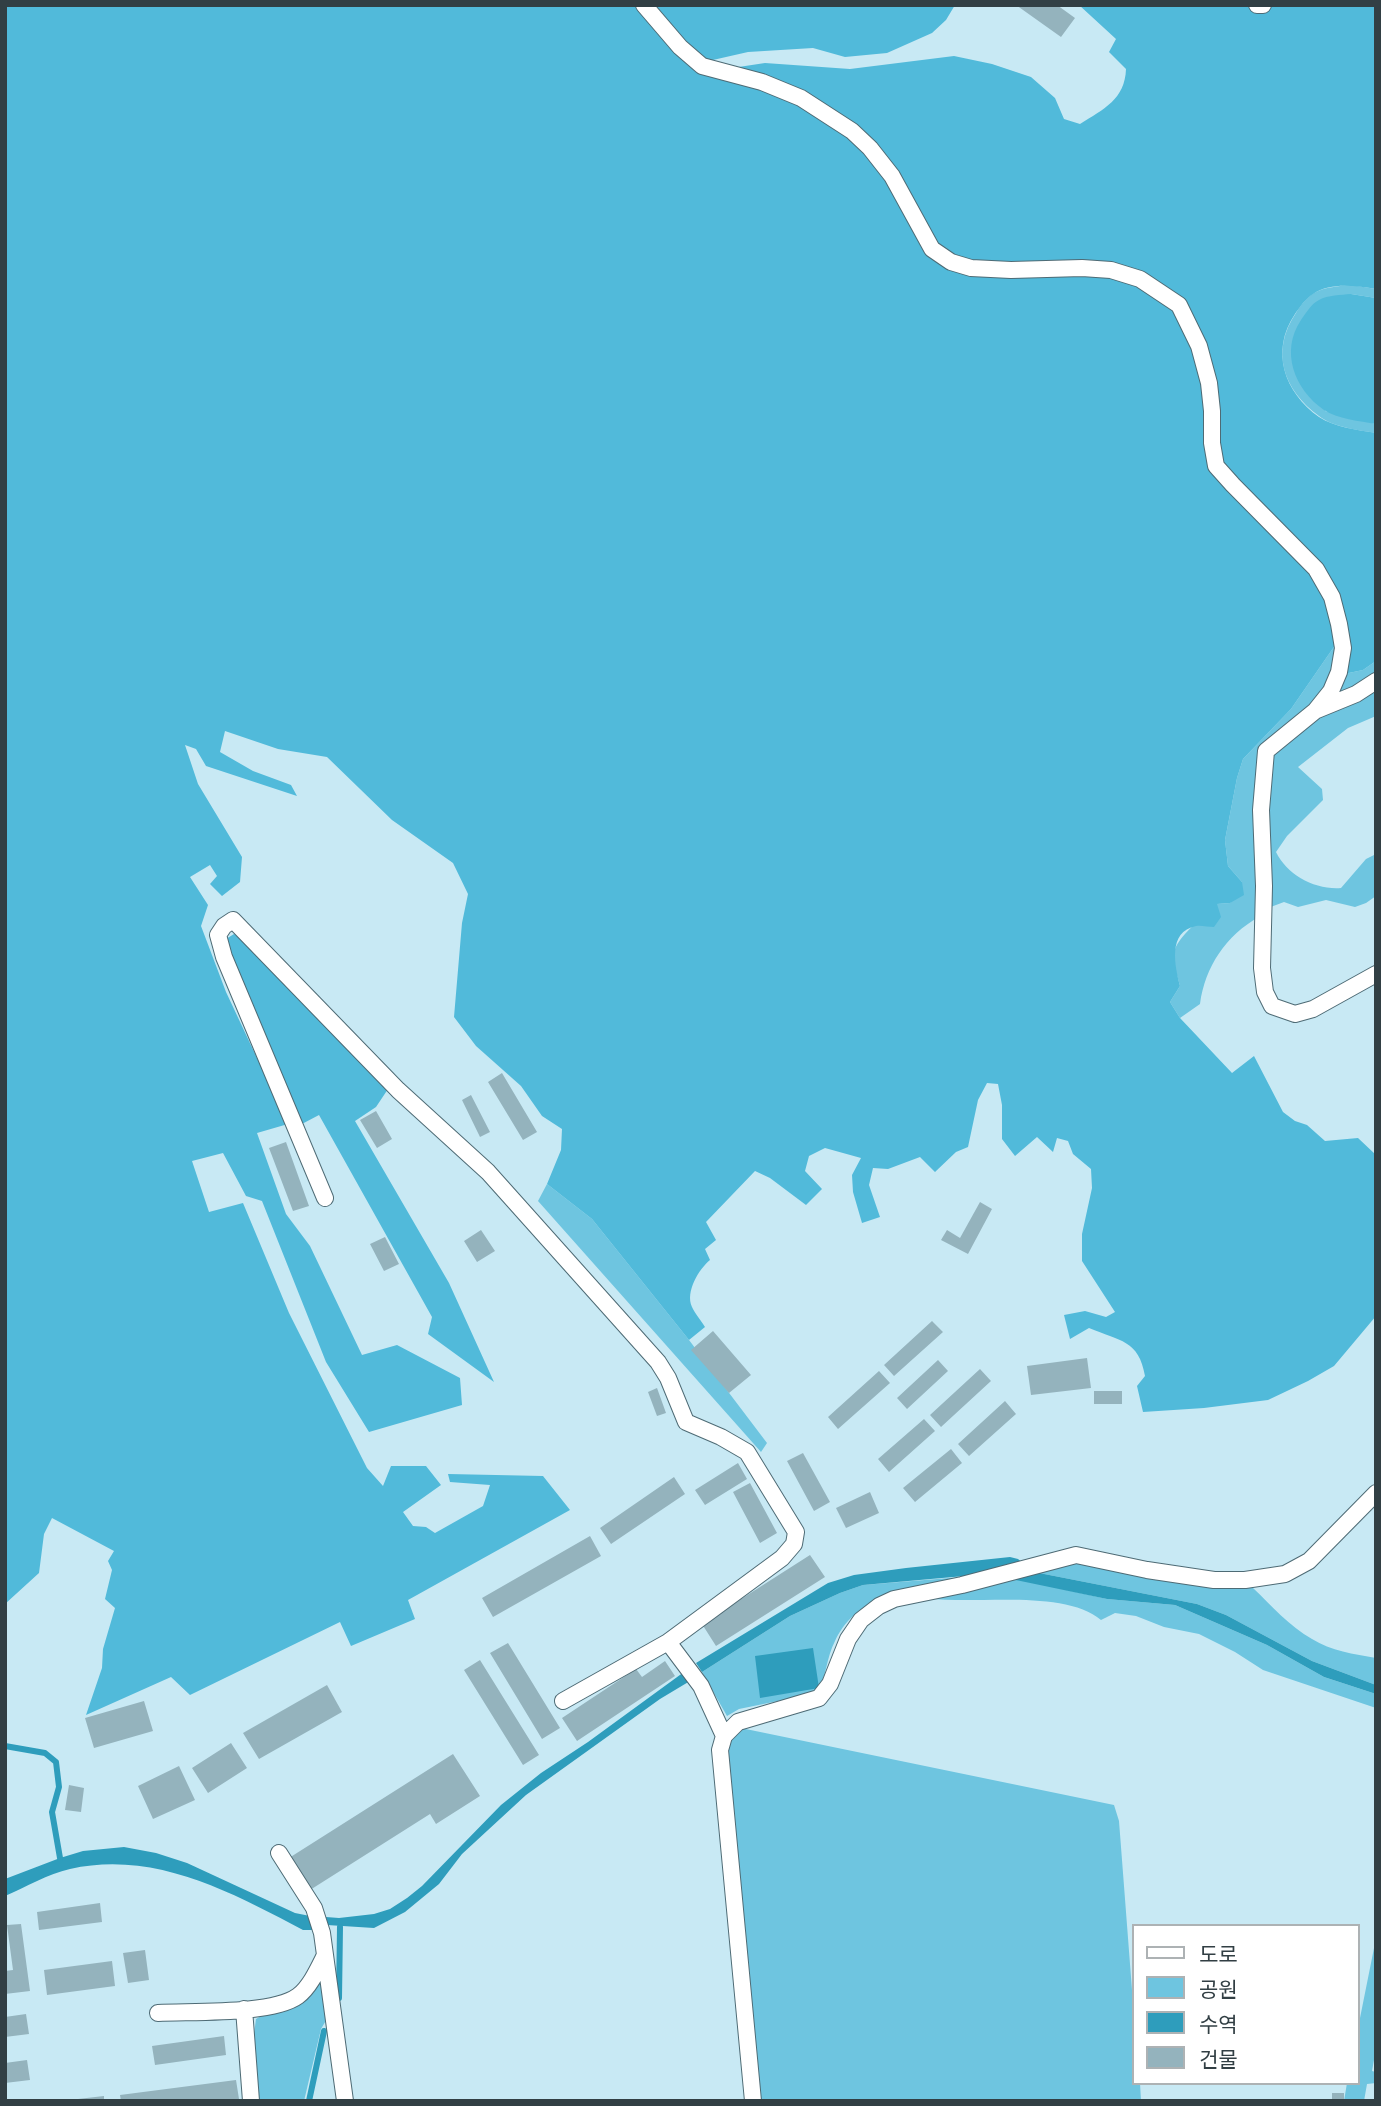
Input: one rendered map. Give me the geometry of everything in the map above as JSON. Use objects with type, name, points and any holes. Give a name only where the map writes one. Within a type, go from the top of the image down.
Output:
[{"type":"street","points":[[644,5],[680,47],[702,66],[762,82],[801,98],[852,131],[870,148],[892,176],[932,249],[951,262],[971,268],[998,270],[1111,270],[1140,279],[1179,305],[1199,346],[1209,383],[1216,466],[1316,569],[1332,597],[1343,648],[1339,672],[1331,691],[1315,711],[1266,751],[1261,810],[1264,886],[1262,968],[1265,992],[1272,1006],[1296,1014],[1313,1009],[1376,974]]},
{"type":"street","points":[[1257,5],[1263,5]]},
{"type":"street","points":[[1315,711],[1356,694],[1376,681]]},
{"type":"street","points":[[325,1198],[224,957],[218,935],[224,926],[233,920],[398,1090],[488,1172],[658,1362],[668,1378],[686,1422],[722,1437],[747,1452],[796,1532],[794,1544],[782,1558],[668,1642],[563,1701]]},
{"type":"street","points":[[753,2101],[720,1750],[724,1736],[738,1722],[819,1698],[830,1684],[848,1639],[861,1620],[879,1606],[894,1599],[962,1585],[1076,1555],[1147,1570],[1214,1580],[1245,1580],[1285,1574],[1309,1561],[1376,1493]]},
{"type":"street","points":[[668,1642],[701,1686],[724,1736]]},
{"type":"street","points":[[279,1853],[314,1908],[322,1933],[345,2101]]},
{"type":"street","points":[[158,2013],[278,2005],[298,1996],[310,1982],[325,1955]]},
{"type":"street","points":[[244,2009],[251,2101]]},
{"type":"green space","points":[[1351,285],[1376,289],[1376,298],[1351,294],[1325,411],[1376,424],[1376,433],[1338,425],[1319,416],[1297,394],[1284,369],[1284,341],[1288,327],[1302,305],[1318,291]]},
{"type":"green space","points":[[1338,641],[1327,689],[1262,749],[1259,917],[1237,933],[1219,953],[1207,977],[1200,1004],[1180,1018],[1170,1002],[1180,986],[1174,961],[1176,947],[1185,933],[1217,904],[1230,903],[1242,882],[1228,866],[1225,840],[1243,759],[1291,709]]},
{"type":"green space","points":[[1376,661],[1376,677],[1349,694],[1341,692],[1337,687],[1344,674],[1363,670]]},
{"type":"green space","points":[[1376,688],[1376,716],[1348,728],[1298,767],[1322,789],[1323,800],[1287,836],[1276,852],[1287,868],[1295,874],[1312,884],[1331,888],[1341,888],[1366,859],[1376,854],[1376,896],[1355,907],[1326,900],[1298,907],[1284,902],[1268,908],[1265,811],[1270,753],[1318,714]]},
{"type":"green space","points":[[547,1184],[592,1219],[689,1340],[767,1443],[761,1452],[538,1201]]},
{"type":"green space","points":[[1078,1559],[1220,1588],[1253,1588],[1288,1622],[1319,1643],[1376,1658],[1376,1685],[1312,1661],[1226,1615],[1197,1604],[1034,1572]]},
{"type":"green space","points":[[962,1577],[907,1588],[873,1601],[858,1611],[845,1624],[835,1641],[817,1693],[739,1709],[727,1716],[702,1672],[790,1616],[840,1593],[863,1585]]},
{"type":"green space","points":[[1006,1579],[1022,1580],[1107,1599],[1175,1605],[1267,1645],[1324,1677],[1376,1694],[1376,1708],[1263,1670],[1199,1634],[1164,1627],[1136,1616],[1115,1613],[1101,1620],[1088,1611],[1071,1606],[1032,1600],[912,1598]]},
{"type":"green space","points":[[736,1727],[1114,1805],[1119,1821],[1132,1990],[1132,2085],[1140,2085],[1141,2101],[760,2101],[725,1758],[729,1736]]},
{"type":"green space","points":[[1376,1938],[1376,2049],[1372,2071],[1376,2072],[1376,2083],[1367,2084],[1364,2101],[1344,2101],[1347,2085],[1360,2085],[1360,2018]]},
{"type":"green space","points":[[319,1981],[323,1985],[328,2017],[321,2029],[304,2101],[258,2101],[254,2034],[256,2019]]},
{"type":"shaded area","points":[[5,5],[640,5],[678,49],[799,101],[867,151],[950,265],[1082,272],[1138,282],[1176,308],[1196,348],[1205,384],[1213,468],[1313,571],[1329,599],[1338,641],[1291,709],[1243,759],[1225,840],[1228,866],[1242,882],[1244,895],[1230,903],[1217,904],[1221,917],[1214,927],[1196,926],[1181,935],[1175,951],[1180,986],[1170,1002],[1180,1018],[1232,1073],[1254,1056],[1283,1112],[1295,1121],[1307,1125],[1325,1141],[1358,1138],[1376,1155],[1376,1316],[1334,1366],[1268,1400],[1143,1412],[1137,1386],[1145,1376],[1133,1348],[1119,1339],[1089,1328],[1070,1339],[1064,1315],[1085,1311],[1106,1317],[1115,1312],[1082,1261],[1082,1234],[1092,1188],[1091,1169],[1073,1154],[1068,1141],[1057,1138],[1053,1152],[1037,1137],[1015,1156],[1002,1139],[1002,1105],[998,1084],[987,1083],[978,1100],[968,1147],[956,1152],[935,1172],[920,1157],[888,1169],[873,1168],[869,1185],[880,1217],[862,1223],[853,1192],[852,1175],[861,1158],[825,1148],[809,1156],[805,1171],[822,1189],[806,1205],[770,1178],[755,1171],[706,1222],[716,1240],[705,1249],[710,1260],[698,1275],[690,1295],[692,1307],[705,1327],[689,1340],[592,1219],[547,1184],[561,1150],[562,1129],[542,1116],[521,1086],[476,1046],[454,1017],[462,923],[468,894],[453,863],[392,820],[327,757],[278,749],[225,731],[220,752],[253,771],[291,785],[297,796],[206,766],[196,749],[185,745],[198,784],[242,857],[240,882],[222,896],[210,884],[217,876],[210,865],[190,877],[208,905],[201,926],[226,992],[288,1124],[257,1133],[286,1214],[310,1246],[362,1355],[397,1345],[460,1378],[462,1405],[369,1432],[326,1362],[262,1201],[246,1196],[223,1153],[192,1161],[209,1212],[243,1203],[289,1313],[367,1468],[383,1486],[391,1466],[426,1466],[441,1485],[403,1512],[413,1526],[426,1527],[435,1533],[483,1506],[490,1485],[450,1482],[448,1474],[543,1476],[570,1510],[408,1600],[415,1619],[351,1646],[340,1622],[190,1695],[171,1677],[86,1715],[102,1668],[103,1649],[115,1608],[105,1599],[112,1570],[108,1561],[114,1551],[52,1518],[44,1534],[39,1573],[5,1604]]},
{"type":"shaded area","points":[[650,5],[955,5],[946,20],[932,33],[887,53],[845,57],[813,48],[748,52],[704,62]]},
{"type":"shaded area","points":[[1079,5],[1235,5],[1261,9],[1273,5],[1376,5],[1376,289],[1336,286],[1310,296],[1287,328],[1282,356],[1289,383],[1297,396],[1319,417],[1339,426],[1376,433],[1376,661],[1363,670],[1344,674],[1337,595],[1221,464],[1204,345],[1142,275],[1011,266],[953,258],[936,246],[873,146],[732,68],[765,63],[850,69],[954,56],[992,64],[1031,77],[1055,98],[1064,119],[1080,124],[1112,102],[1122,88],[1126,69],[1109,52],[1116,39]]},
{"type":"shaded area","points":[[1351,294],[1376,298],[1376,424],[1342,418],[1324,410],[1305,391],[1293,369],[1291,357],[1295,332],[1309,309],[1323,298]]},
{"type":"shaded area","points":[[234,934],[246,940],[388,1089],[376,1107],[355,1121],[449,1283],[494,1382],[428,1334],[432,1317],[319,1115],[300,1125],[229,952],[226,939]]},
{"type":"water","points":[[1010,1557],[1018,1559],[1034,1572],[1197,1604],[1226,1615],[1312,1661],[1376,1685],[1376,1694],[1324,1677],[1267,1645],[1175,1605],[1107,1599],[987,1574],[863,1585],[790,1616],[702,1672],[696,1663],[828,1583],[854,1575]]},
{"type":"water","points":[[813,1648],[819,1688],[760,1698],[755,1656]]},
{"type":"water","points":[[684,1672],[690,1681],[660,1699],[526,1795],[462,1854],[439,1884],[405,1912],[374,1928],[327,1925],[326,1917],[374,1914],[390,1909],[407,1898],[501,1805],[541,1773]]},
{"type":"water","points":[[124,1847],[187,1863],[295,1913],[310,1916],[316,1930],[303,1930],[220,1889],[191,1878],[132,1865],[70,1869],[45,1877],[5,1896],[5,1879],[83,1851]]},
{"type":"building","points":[[1016,5],[1057,5],[1075,18],[1061,37]]},
{"type":"building","points":[[502,1073],[537,1132],[523,1140],[488,1082]]},
{"type":"building","points":[[471,1095],[490,1132],[480,1137],[462,1100]]},
{"type":"building","points":[[376,1111],[392,1139],[377,1148],[360,1120]]},
{"type":"building","points":[[286,1142],[309,1206],[293,1211],[269,1148]]},
{"type":"building","points":[[980,1202],[992,1209],[968,1254],[941,1240],[947,1230],[960,1238]]},
{"type":"building","points":[[481,1230],[495,1251],[477,1262],[464,1241]]},
{"type":"building","points":[[385,1237],[399,1264],[384,1271],[370,1244]]},
{"type":"building","points":[[932,1321],[943,1332],[894,1376],[884,1365]]},
{"type":"building","points":[[713,1331],[751,1375],[729,1393],[691,1350]]},
{"type":"building","points":[[1087,1358],[1091,1388],[1031,1395],[1027,1366]]},
{"type":"building","points":[[938,1360],[948,1371],[907,1409],[897,1398]]},
{"type":"building","points":[[980,1369],[991,1381],[941,1427],[930,1415]]},
{"type":"building","points":[[879,1371],[890,1383],[838,1429],[828,1417]]},
{"type":"building","points":[[657,1388],[666,1413],[657,1416],[648,1392]]},
{"type":"building","points":[[1094,1391],[1122,1391],[1122,1404],[1094,1404]]},
{"type":"building","points":[[1005,1401],[1016,1414],[969,1456],[958,1444]]},
{"type":"building","points":[[924,1419],[935,1431],[889,1472],[878,1459]]},
{"type":"building","points":[[951,1449],[962,1463],[915,1502],[903,1488]]},
{"type":"building","points":[[803,1453],[830,1502],[814,1511],[787,1461]]},
{"type":"building","points":[[738,1463],[747,1479],[705,1505],[695,1490]]},
{"type":"building","points":[[674,1477],[685,1494],[611,1544],[600,1528]]},
{"type":"building","points":[[750,1483],[777,1533],[760,1543],[733,1492]]},
{"type":"building","points":[[870,1492],[879,1513],[846,1528],[836,1508]]},
{"type":"building","points":[[590,1536],[601,1556],[493,1617],[482,1598]]},
{"type":"building","points":[[810,1555],[825,1577],[716,1646],[702,1624]]},
{"type":"building","points":[[508,1643],[560,1728],[542,1739],[490,1653]]},
{"type":"building","points":[[480,1660],[539,1755],[523,1765],[464,1670]]},
{"type":"building","points":[[665,1661],[675,1676],[577,1741],[562,1718],[636,1669],[642,1677]]},
{"type":"building","points":[[327,1685],[342,1712],[259,1759],[243,1733]]},
{"type":"building","points":[[144,1701],[153,1731],[94,1748],[85,1718]]},
{"type":"building","points":[[231,1743],[247,1768],[208,1793],[192,1768]]},
{"type":"building","points":[[453,1754],[480,1796],[436,1824],[430,1814],[310,1890],[289,1858]]},
{"type":"building","points":[[179,1766],[195,1800],[153,1819],[138,1786]]},
{"type":"building","points":[[69,1785],[84,1788],[81,1812],[65,1810]]},
{"type":"building","points":[[100,1903],[102,1922],[39,1930],[37,1912]]},
{"type":"building","points":[[21,1924],[30,1991],[5,1994],[5,1971],[13,1970],[7,1925]]},
{"type":"building","points":[[145,1950],[149,1980],[128,1983],[123,1953]]},
{"type":"building","points":[[112,1961],[115,1986],[47,1995],[44,1970]]},
{"type":"building","points":[[26,2014],[29,2034],[5,2037],[5,2017]]},
{"type":"building","points":[[224,2036],[226,2055],[155,2065],[152,2046]]},
{"type":"building","points":[[27,2060],[30,2080],[5,2083],[5,2063]]},
{"type":"building","points":[[236,2080],[239,2099],[121,2101],[120,2095]]},
{"type":"building","points":[[1332,2093],[1344,2093],[1344,2101],[1332,2101]]},
{"type":"building","points":[[104,2096],[104,2101],[78,2101],[78,2099]]},
{"type":"waterway","points":[[5,1746],[45,1753],[56,1762],[59,1787],[52,1812],[60,1858]]},
{"type":"waterway","points":[[339,1998],[340,1927]]},
{"type":"waterway","points":[[309,2101],[324,2031]]}]
